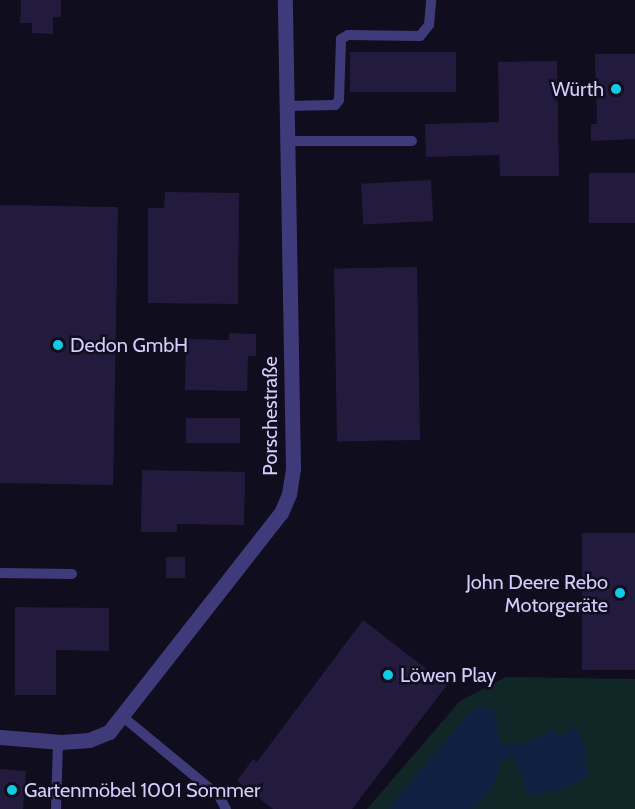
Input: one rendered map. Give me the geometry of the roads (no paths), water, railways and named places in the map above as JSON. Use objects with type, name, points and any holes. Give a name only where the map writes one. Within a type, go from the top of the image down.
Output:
[{"type":"street","name":"Porschestraße","points":[[0,737],[58,742],[99,736],[109,732],[281,513],[289,494],[293,468],[285,0]]},
{"type":"lane","points":[[287,106],[335,105],[339,100],[341,39],[348,35],[420,36],[429,25],[431,0]]},
{"type":"lane","points":[[288,141],[412,141]]},
{"type":"lane","points":[[0,573],[72,574]]},
{"type":"lane","points":[[123,717],[219,796],[226,809]]},
{"type":"lane","points":[[56,809],[58,742]]},
{"type":"water","points":[[479,706],[496,711],[498,734],[502,743],[509,745],[538,739],[552,730],[563,736],[571,727],[577,730],[584,743],[588,777],[556,791],[528,795],[514,756],[502,760],[491,791],[471,809],[388,809],[468,714]]},
{"type":"place","name":"Würth","points":[[616,89]]},
{"type":"place","name":"Dedon GmbH","points":[[58,345]]},
{"type":"place","name":"John Deere Rebo Motorgeräte","points":[[620,593]]},
{"type":"place","name":"Löwen Play","points":[[388,675]]},
{"type":"place","name":"Gartenmöbel 1001 Sommer","points":[[12,790]]}]
